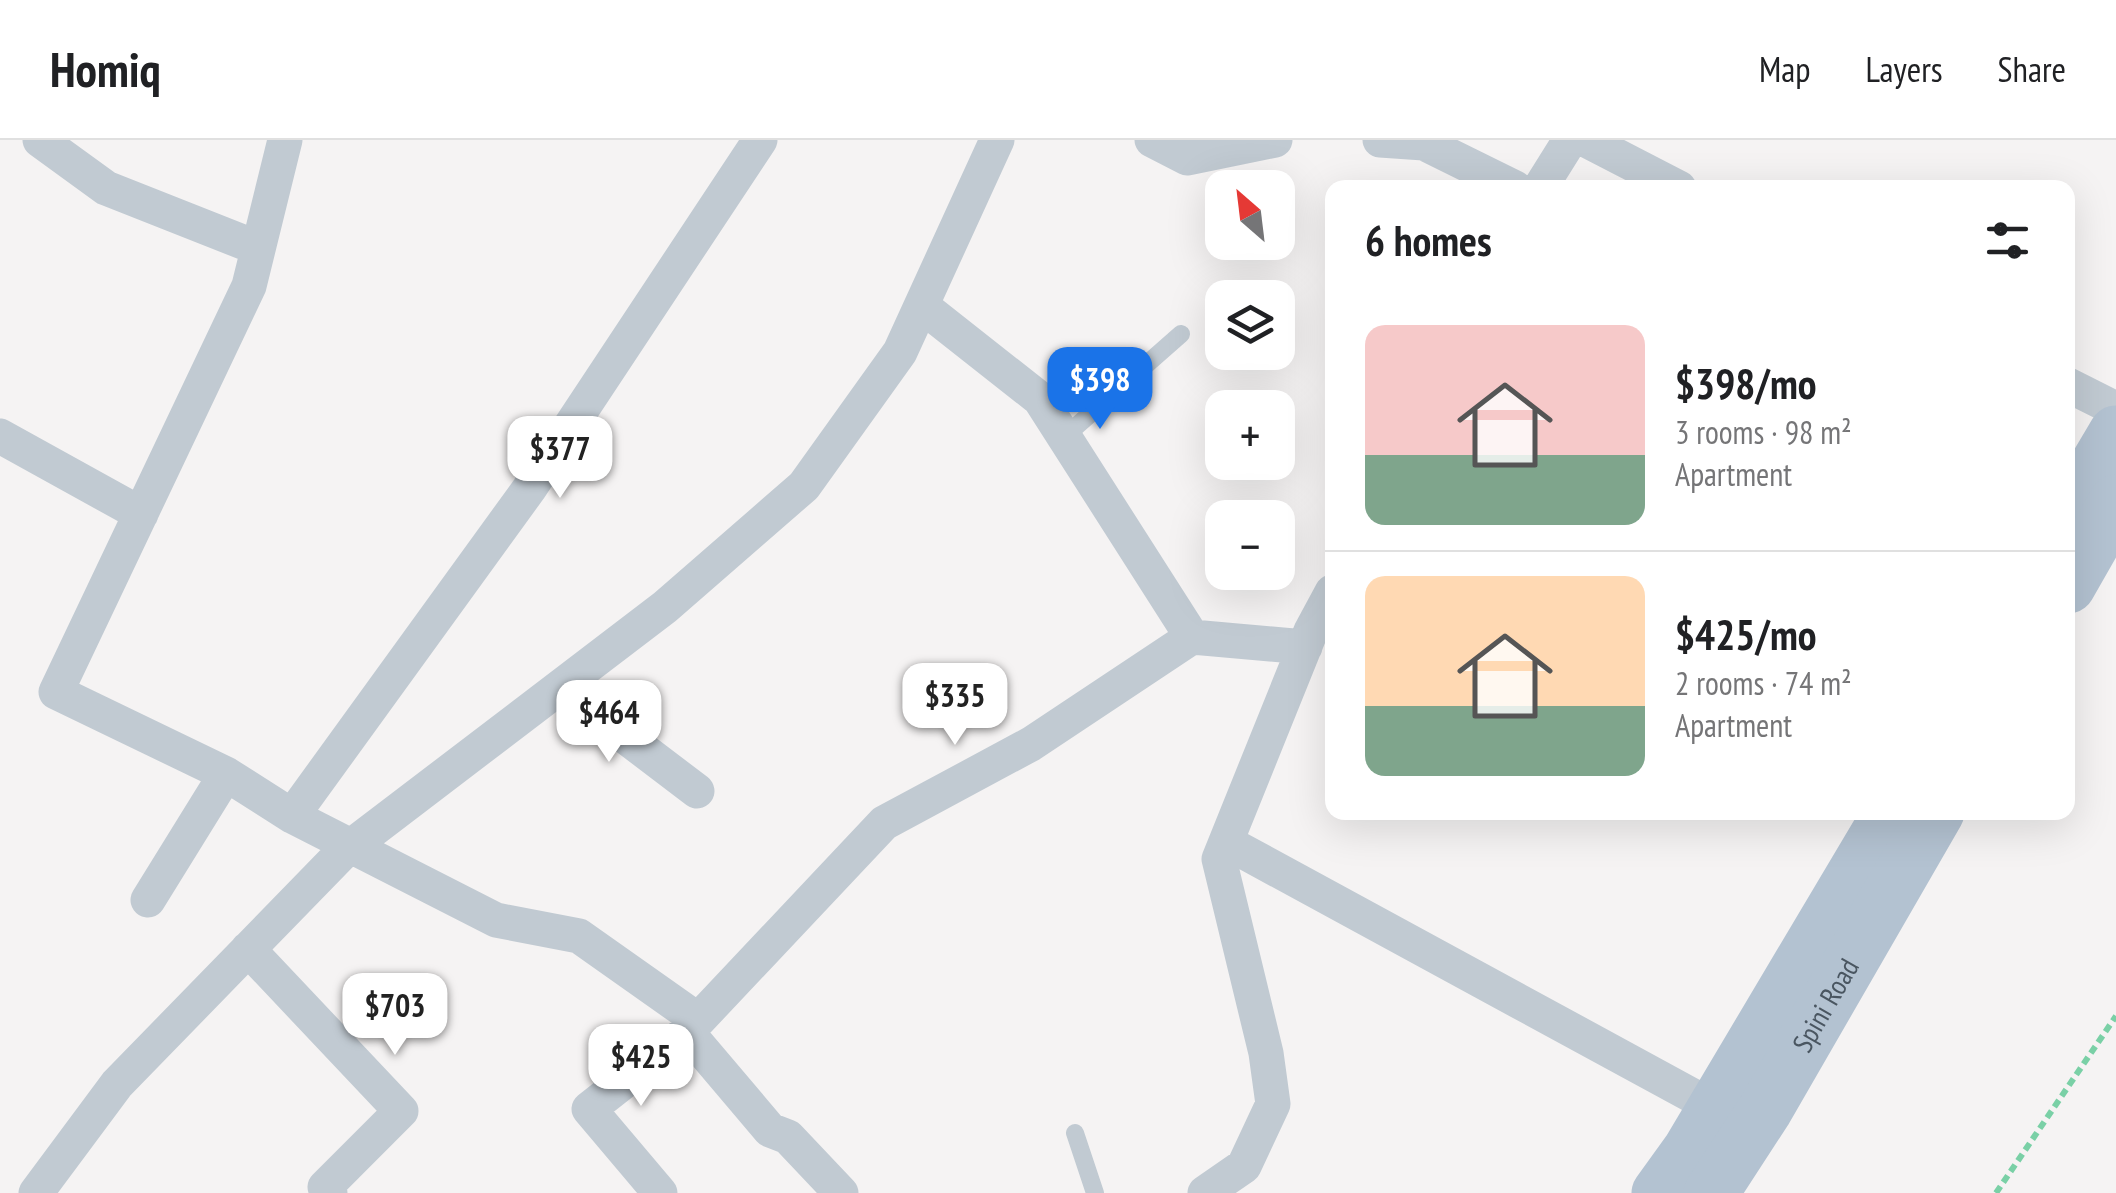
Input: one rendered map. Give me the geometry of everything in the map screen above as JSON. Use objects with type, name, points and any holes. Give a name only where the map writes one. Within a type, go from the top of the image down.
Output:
[{"type":"main road","points":[[2075,502],[2116,432]]},
{"type":"main road","points":[[2075,574],[2116,502]]},
{"type":"main road","points":[[1659,1193],[1715,1108],[1886,820]]},
{"type":"main road","name":"Spini Road","points":[[1711,1193],[1765,1110],[1932,820]]},
{"type":"street","points":[[40,140],[106,188],[258,248]]},
{"type":"street","points":[[285,140],[249,286],[56,692],[226,774],[292,816],[496,920],[579,936],[692,1026],[770,1130],[788,1138],[841,1193]]},
{"type":"street","points":[[292,816],[529,489],[760,140]]},
{"type":"street","points":[[36,1193],[118,1084],[350,846],[665,607],[804,486],[900,352],[997,140]]},
{"type":"street","points":[[1152,140],[1187,158],[1234,144],[1275,140]]},
{"type":"street","points":[[1380,140],[1424,143],[1499,180]]},
{"type":"street","points":[[1545,180],[1570,140]]},
{"type":"street","points":[[1586,140],[1664,180]]},
{"type":"street","points":[[922,306],[1040,399],[1192,636]]},
{"type":"street","points":[[2075,388],[2116,409]]},
{"type":"street","points":[[0,436],[141,514]]},
{"type":"street","points":[[1205,1193],[1244,1166],[1273,1104],[1266,1054],[1219,859],[1325,606]]},
{"type":"street","points":[[660,1193],[589,1108],[692,1026],[884,823],[1031,744],[1192,636],[1305,646]]},
{"type":"street","points":[[560,687],[697,790]]},
{"type":"street","points":[[148,900],[226,774]]},
{"type":"street","points":[[1226,842],[1715,1108]]},
{"type":"street","points":[[248,949],[400,1111],[325,1187],[330,1193]]},
{"type":"lane","points":[[1064,437],[1181,334]]},
{"type":"lane","points":[[1075,1133],[1094,1193]]},
{"type":"path","points":[[1996,1193],[2116,1016]]}]
